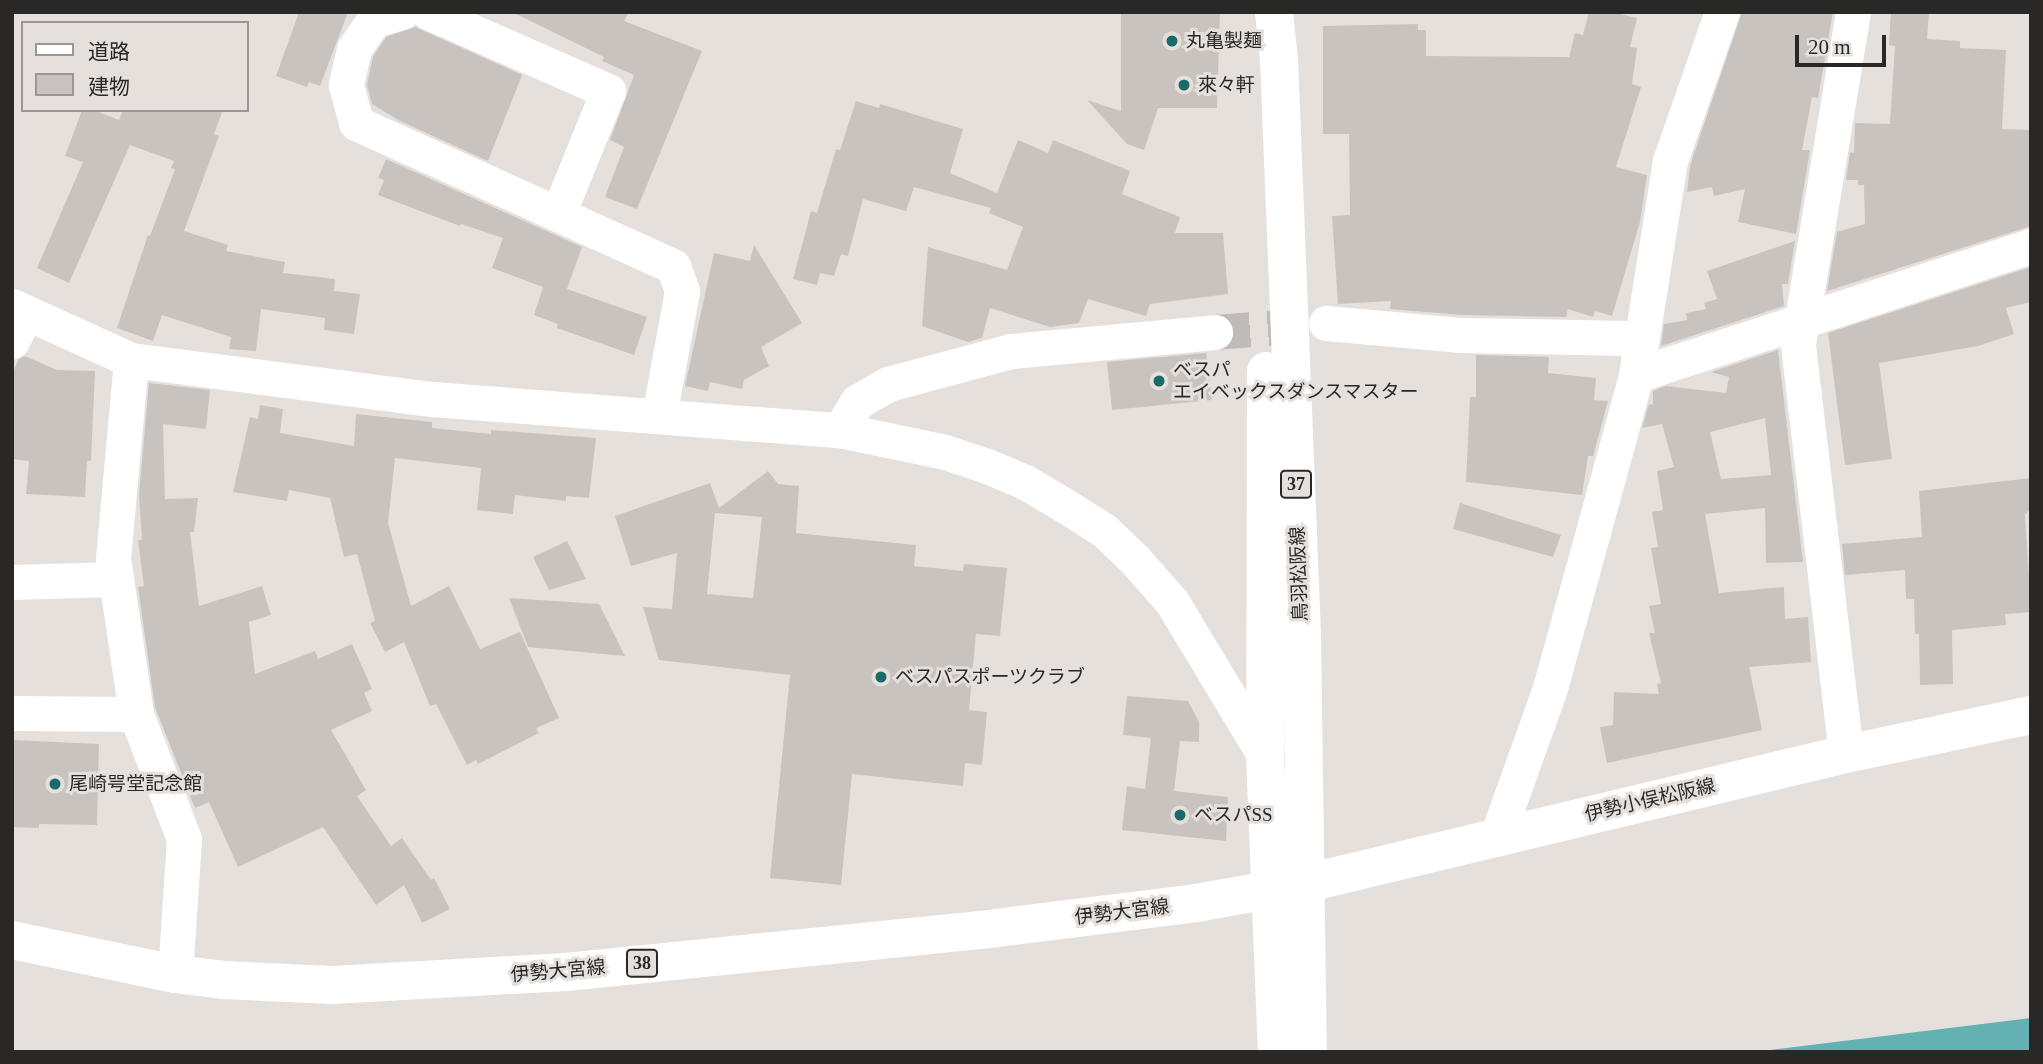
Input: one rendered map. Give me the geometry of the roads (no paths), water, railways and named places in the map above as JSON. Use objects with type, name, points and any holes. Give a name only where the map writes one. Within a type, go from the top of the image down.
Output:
[{"type":"main road","name":"鳥羽松阪線","points":[[1267,12],[1265,756],[1287,887]]},
{"type":"main road","name":"鳥羽松阪線","points":[[1274,12],[1279,60],[1302,634],[1287,887],[1290,957],[1308,1052]]},
{"type":"main road","name":"伊勢小俣松阪線","points":[[1287,887],[1846,754],[2031,715]]},
{"type":"main road","name":"伊勢大宮線","points":[[12,940],[175,974],[224,981],[332,985],[566,972],[996,928],[1196,903],[1287,887]]},
{"type":"main road","name":"鳥羽松阪線","points":[[1277,1052],[1290,957]]},
{"type":"street","points":[[402,12],[374,20],[355,49],[346,85],[356,123],[674,266],[682,291],[659,416]]},
{"type":"street","points":[[428,12],[608,90],[558,214]]},
{"type":"street","points":[[1496,839],[1550,688],[1636,375],[1670,161],[1722,12]]},
{"type":"street","points":[[1846,754],[1798,344],[1853,12]]},
{"type":"street","points":[[1636,375],[2031,246]]},
{"type":"street","points":[[17,320],[131,360],[433,399],[840,429],[945,452],[987,466],[1025,482],[1105,531],[1172,602],[1265,756]]},
{"type":"street","points":[[1326,323],[1461,335],[1641,338]]},
{"type":"street","points":[[840,429],[857,402],[888,384],[1011,351],[1214,332]]},
{"type":"street","points":[[131,360],[113,558],[136,713],[184,839],[175,974]]},
{"type":"street","points":[[12,582],[116,579]]},
{"type":"street","points":[[12,713],[136,713]]},
{"type":"water","points":[[2031,1018],[2031,1052],[1754,1052]]},
{"type":"tunnel","points":[[1215,332],[1319,324]]},
{"type":"place","name":"丸亀製麺","points":[[1172,41]]},
{"type":"place","name":"來々軒","points":[[1184,85]]},
{"type":"place","name":"ベスパ エイベックスダンスマスター","points":[[1159,381]]},
{"type":"place","name":"ベスパスポーツクラブ","points":[[881,677]]},
{"type":"place","name":"尾崎咢堂記念館","points":[[55,784]]},
{"type":"place","name":"ベスパSS","points":[[1180,815]]}]
